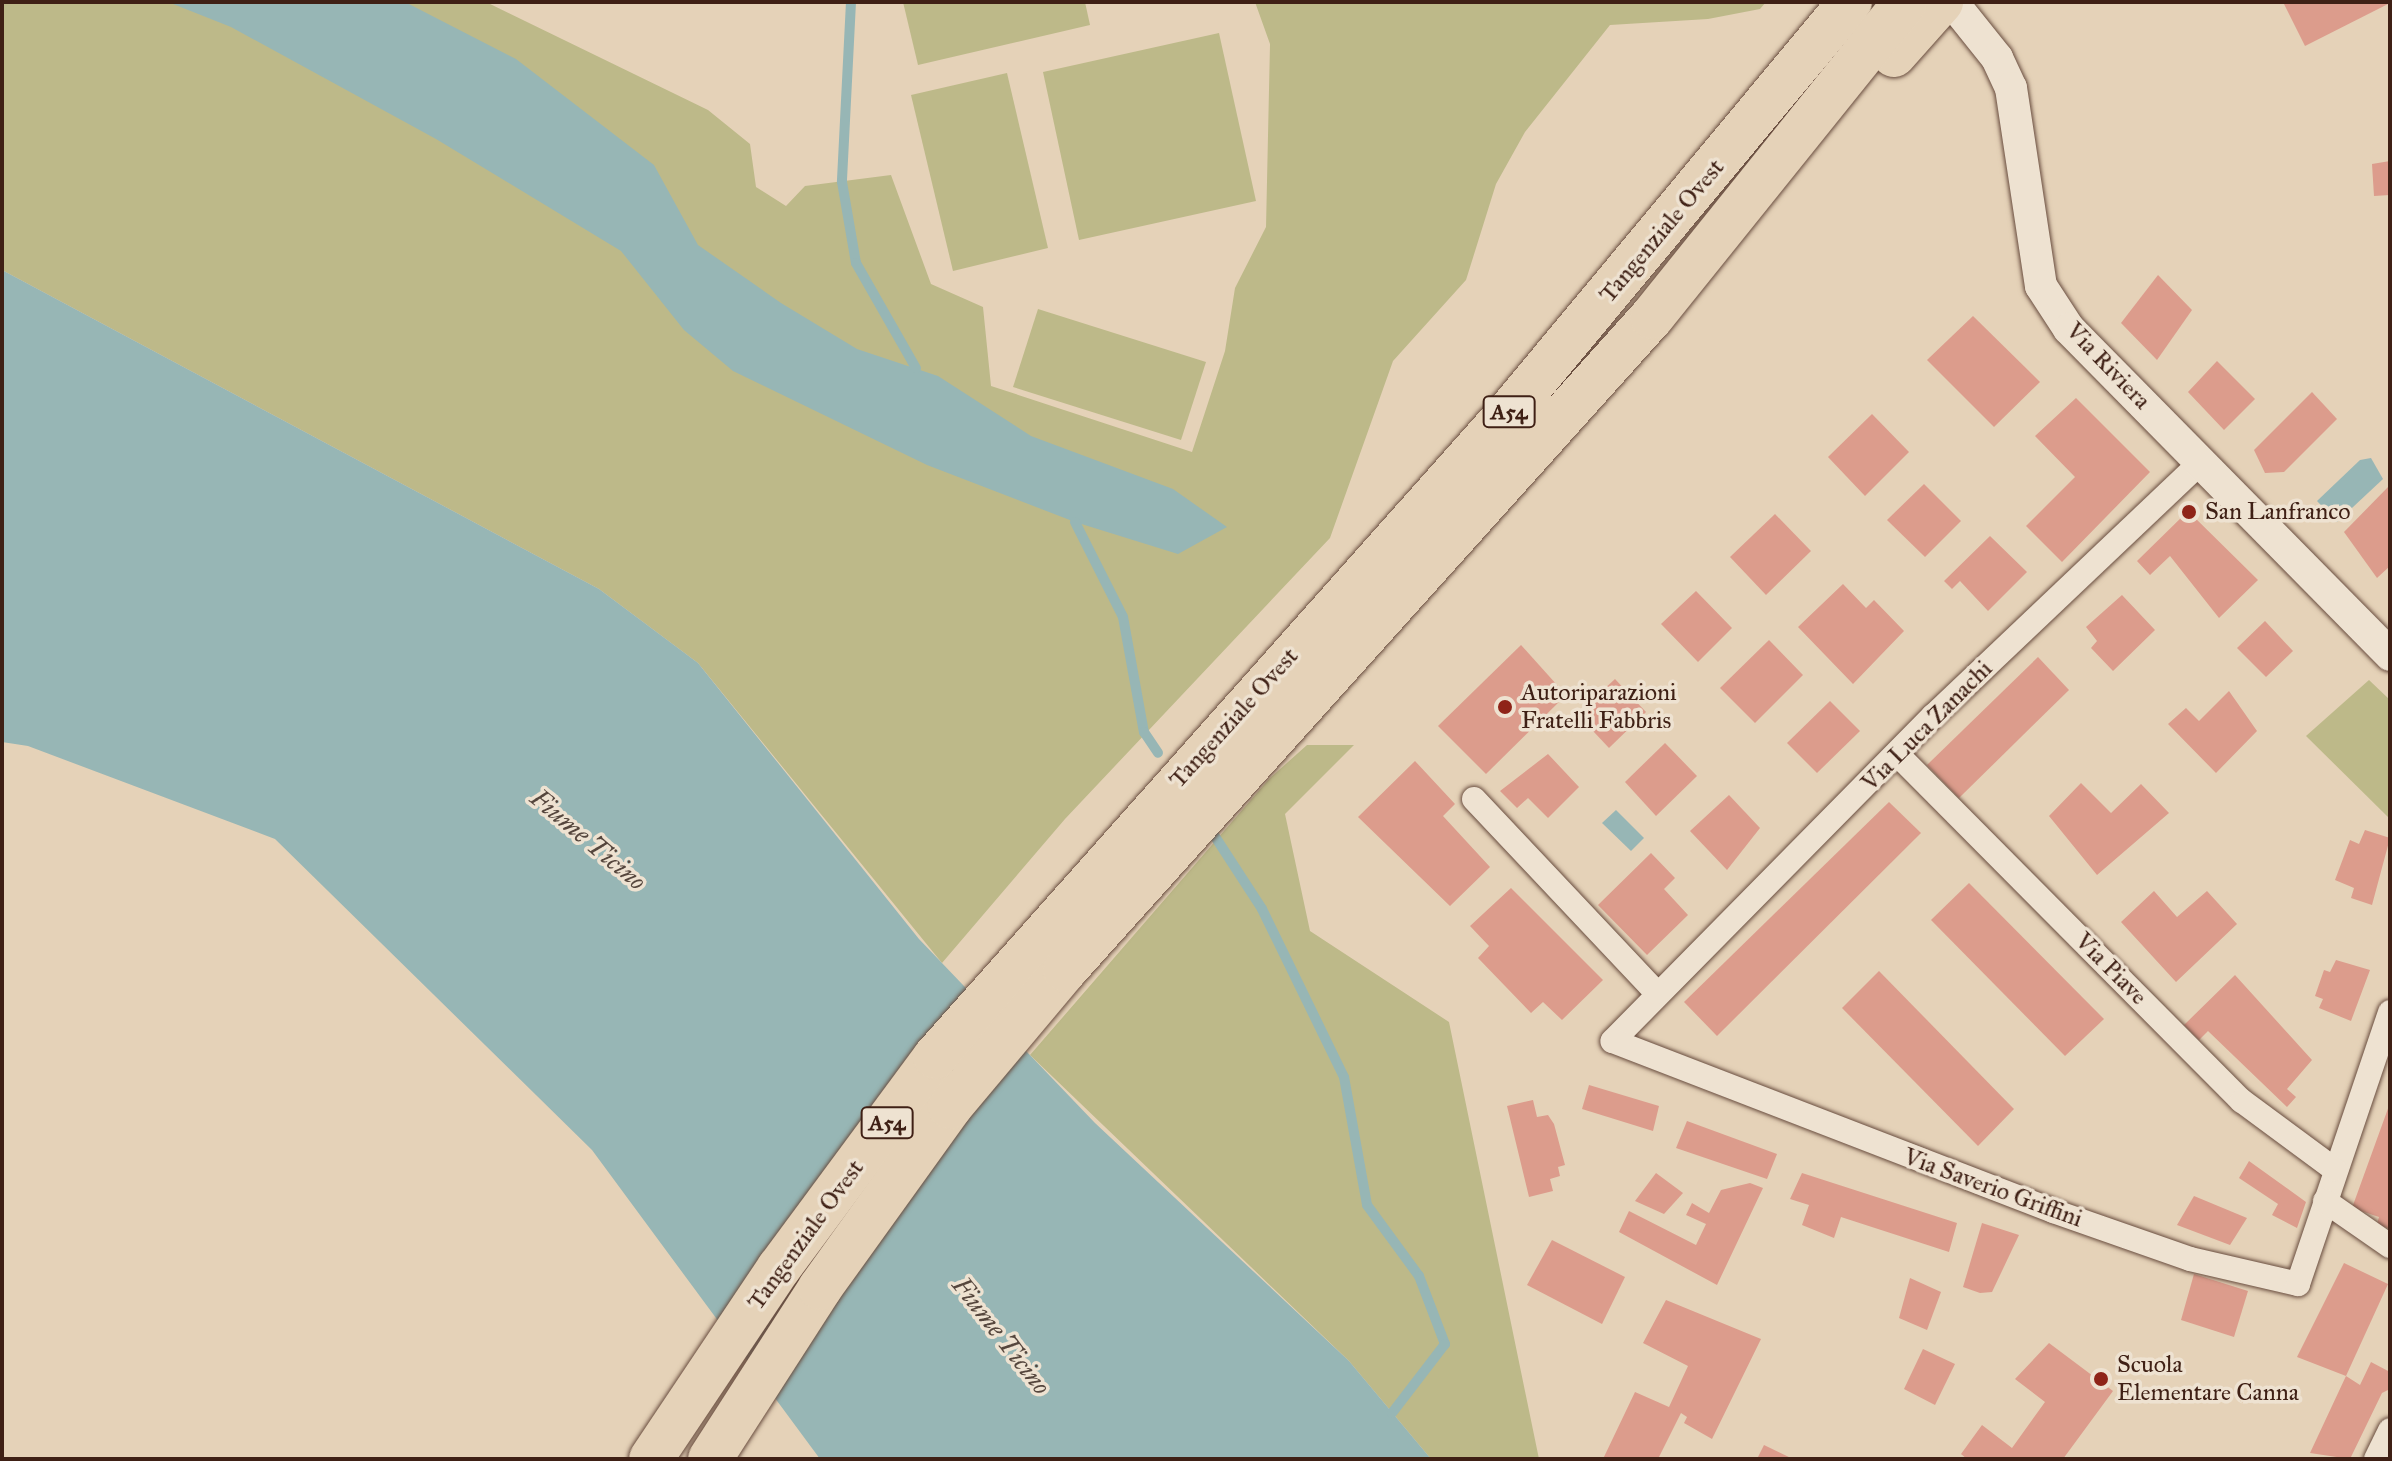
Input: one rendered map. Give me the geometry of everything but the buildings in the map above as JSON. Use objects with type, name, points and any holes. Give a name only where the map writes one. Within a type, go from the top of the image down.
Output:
[{"type":"highway","points":[[1670,223],[1820,2]]},
{"type":"highway","name":"Tangenziale Ovest","points":[[651,1459],[779,1268],[935,1057],[1670,223],[1850,2]]},
{"type":"highway","name":"Tangenziale Ovest","points":[[710,1459],[820,1288],[950,1107],[1187,835],[1690,273],[1905,2]]},
{"type":"highway","points":[[1690,273],[1949,5]]},
{"type":"street","name":"Via Riviera","points":[[1949,5],[1997,58],[2011,88],[2041,286],[2069,329],[2390,655]]},
{"type":"street","name":"Via Luca Zanachi","points":[[1613,1041],[1656,992],[1899,756],[1934,715],[2201,462]]},
{"type":"street","name":"Via Piave","points":[[1899,756],[2242,1101],[2334,1169]]},
{"type":"street","points":[[1474,799],[1656,992]]},
{"type":"street","name":"Via Saverio Griffini","points":[[1613,1041],[2067,1216],[2190,1259],[2298,1284],[2334,1169],[2390,1012]]},
{"type":"street","points":[[2325,1201],[2390,1246]]},
{"type":"street","points":[[2376,1459],[2390,1430]]},
{"type":"shaded area","points":[[2,2],[486,2],[708,110],[750,144],[756,187],[786,206],[805,186],[891,175],[931,284],[983,307],[991,386],[1192,452],[1225,351],[1235,288],[1266,227],[1270,44],[1255,2],[1766,2],[1760,9],[1708,19],[1610,25],[1525,132],[1496,184],[1466,280],[1393,361],[1330,538],[1065,819],[942,963],[698,663],[599,589],[2,270]]},
{"type":"shaded area","points":[[903,2],[1085,2],[1090,25],[918,65]]},
{"type":"shaded area","points":[[1219,33],[1256,201],[1079,240],[1043,72]]},
{"type":"shaded area","points":[[1007,73],[1048,248],[953,271],[911,95]]},
{"type":"shaded area","points":[[1038,309],[1206,362],[1181,440],[1013,387]]},
{"type":"shaded area","points":[[2369,680],[2390,700],[2390,819],[2306,736]]},
{"type":"shaded area","points":[[1307,745],[1354,745],[1285,814],[1310,931],[1449,1022],[1539,1459],[1431,1459],[1349,1361],[1030,1055],[1269,779]]},
{"type":"water","points":[[168,2],[405,2],[516,59],[654,165],[698,245],[781,303],[857,349],[938,376],[1031,436],[1173,489],[1227,527],[1178,554],[1075,522],[927,465],[733,371],[684,330],[621,251],[436,139],[231,27]]},
{"type":"water","name":"Fiume Ticino","points":[[2,270],[599,589],[698,663],[919,939],[1095,1123],[1349,1361],[1431,1459],[820,1459],[592,1150],[275,839],[28,746],[2,742]]},
{"type":"water","points":[[2371,458],[2383,479],[2337,522],[2317,501],[2360,460]]},
{"type":"water","points":[[1616,810],[1644,838],[1631,851],[1602,823]]},
{"type":"waterway","points":[[851,2],[842,182],[856,263],[916,368]]},
{"type":"waterway","points":[[1075,522],[1123,617],[1144,732],[1158,753]]},
{"type":"waterway","points":[[1214,835],[1262,909],[1344,1077],[1367,1205],[1419,1276],[1445,1344],[1392,1413]]},
{"type":"place","name":"San Lanfranco","points":[[2189,512]]},
{"type":"place","name":"Autoriparazioni Fratelli Fabbris","points":[[1505,707]]},
{"type":"place","name":"Scuola Elementare Canna","points":[[2101,1379]]}]
